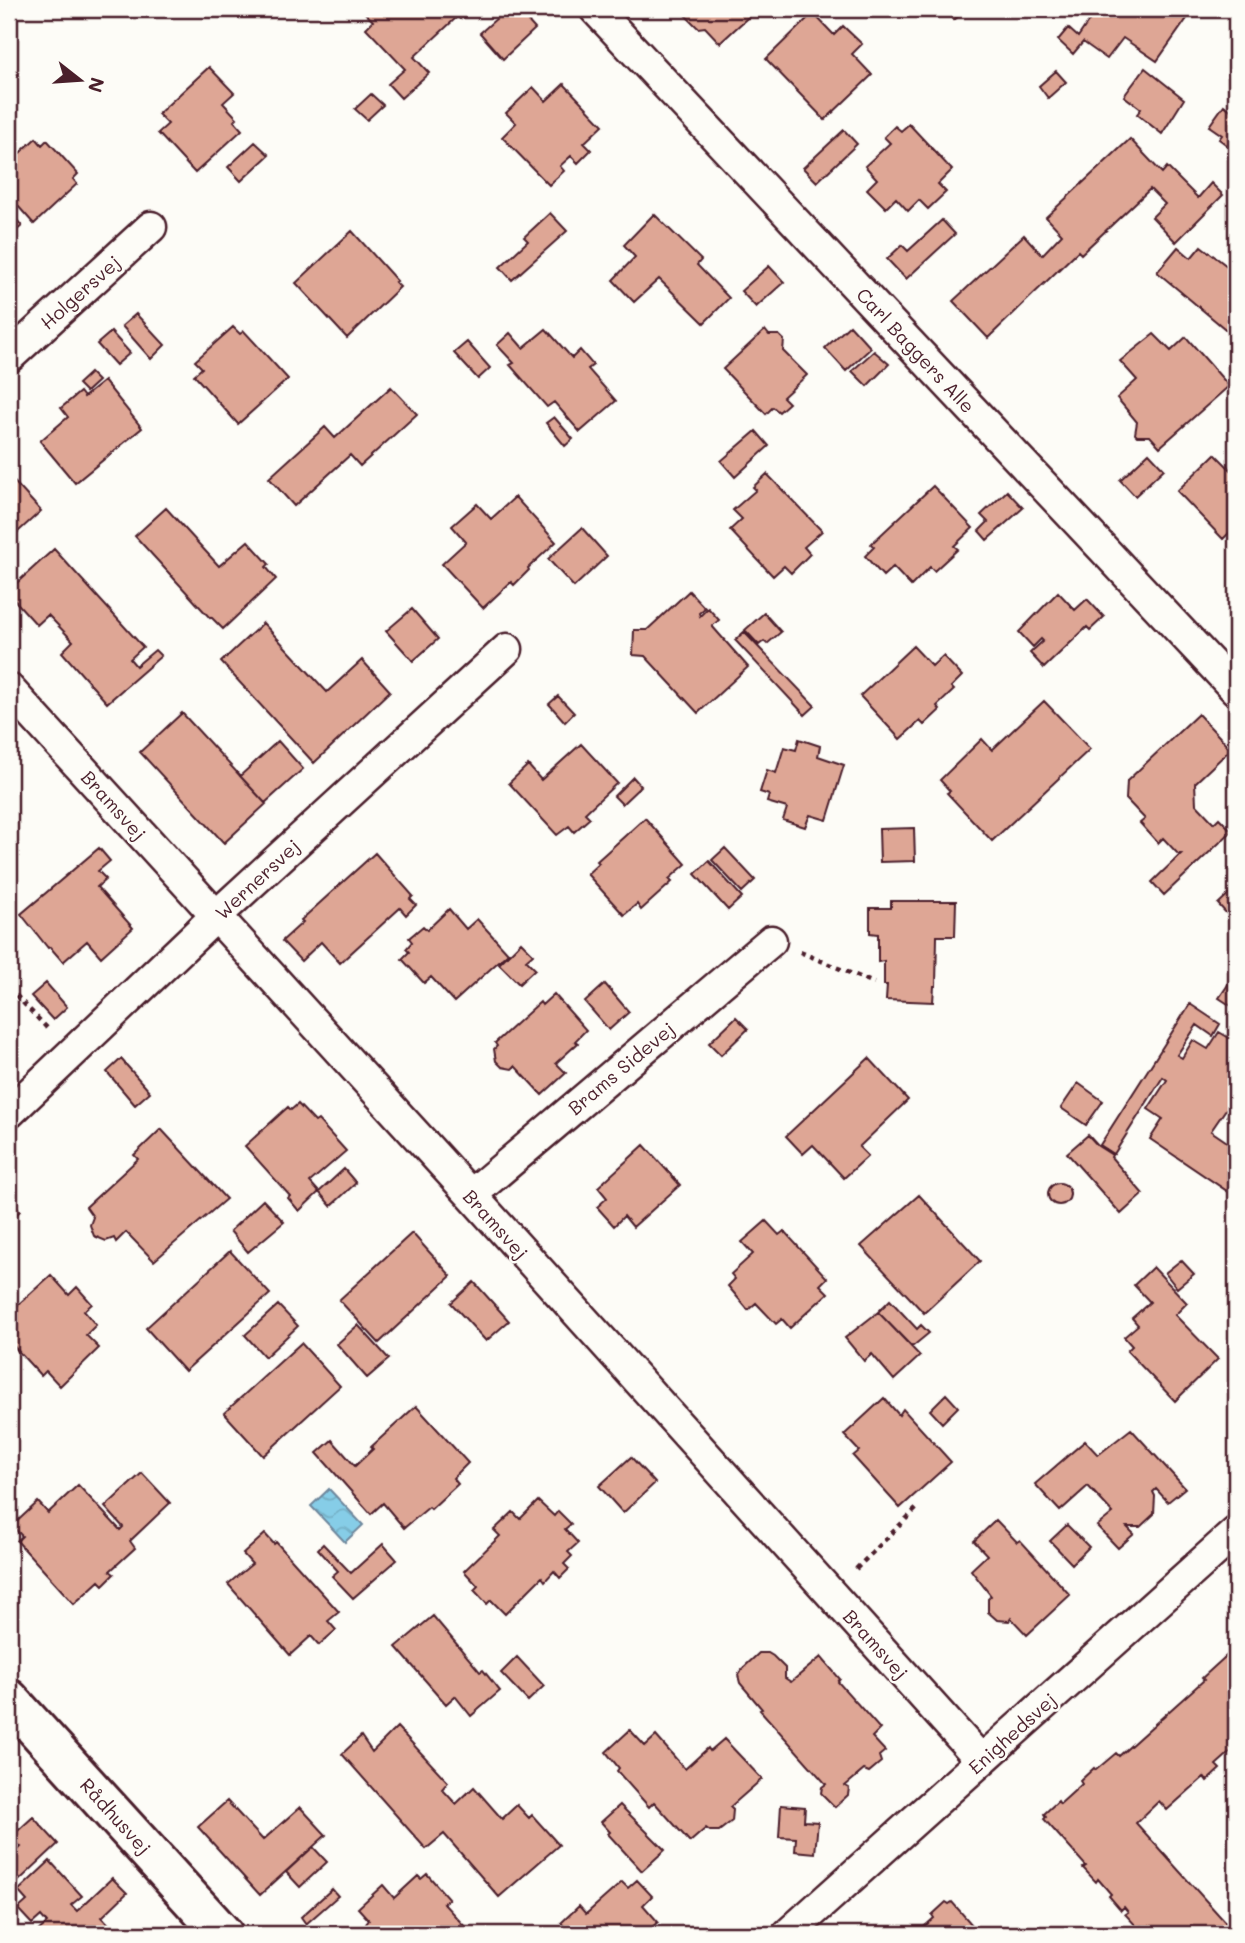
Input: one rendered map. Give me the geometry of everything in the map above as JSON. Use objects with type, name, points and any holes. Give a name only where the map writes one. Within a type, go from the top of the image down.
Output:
[{"type":"street","name":"Carl Baggers Alle","points":[[595,9],[1236,690]]},
{"type":"street","name":"Holgersvej","points":[[9,357],[151,228]]},
{"type":"street","name":"Wernersvej","points":[[9,1113],[216,916],[507,649]]},
{"type":"street","name":"Bramsvej","points":[[9,689],[981,1760]]},
{"type":"street","name":"Brams Sidevej","points":[[471,1195],[771,941]]},
{"type":"street","name":"Enighedsvej","points":[[788,1934],[1236,1532]]},
{"type":"street","name":"Rådhusvej","points":[[9,1699],[223,1934]]},
{"type":"path","points":[[771,941],[874,982]]},
{"type":"path","points":[[9,988],[71,1054]]},
{"type":"path","points":[[831,1594],[917,1508]]},
{"type":"water","points":[[329,1489],[363,1525],[345,1542],[311,1506]]},
{"type":"building","points":[[471,9],[460,19],[457,17],[414,57],[429,73],[401,98],[388,84],[405,69],[366,28],[373,21],[363,11]]},
{"type":"building","points":[[507,9],[517,9],[535,29],[503,59],[480,33]]},
{"type":"building","points":[[684,9],[757,9],[720,43],[705,27],[698,28],[683,13]]},
{"type":"building","points":[[945,9],[967,9],[954,20]]},
{"type":"building","points":[[1097,9],[1193,10],[1157,61],[1123,38],[1107,59],[1083,42],[1073,54],[1058,40],[1068,28],[1078,37]]},
{"type":"building","points":[[813,13],[834,35],[843,26],[862,44],[852,54],[872,75],[825,120],[766,59]]},
{"type":"building","points":[[209,67],[234,93],[223,103],[237,118],[234,121],[242,130],[195,173],[158,133],[168,124],[158,114]]},
{"type":"building","points":[[1145,68],[1184,99],[1162,134],[1137,114],[1141,109],[1124,96]]},
{"type":"building","points":[[1056,71],[1066,82],[1048,98],[1039,86]]},
{"type":"building","points":[[564,84],[603,125],[584,143],[591,150],[578,163],[571,156],[560,166],[564,171],[549,185],[502,137],[516,123],[506,113],[533,87],[546,101]]},
{"type":"building","points":[[371,94],[383,105],[367,120],[355,109]]},
{"type":"building","points":[[1224,105],[1236,114],[1236,152],[1219,139],[1222,135],[1209,126]]},
{"type":"building","points":[[909,124],[952,170],[938,184],[946,192],[928,209],[919,200],[908,211],[896,198],[886,208],[867,189],[877,179],[865,166],[890,143],[884,137],[895,126],[901,131]]},
{"type":"building","points":[[844,130],[857,144],[817,182],[803,168]]},
{"type":"building","points":[[36,138],[42,145],[47,140],[78,174],[73,179],[77,184],[34,224],[9,196],[9,163]]},
{"type":"building","points":[[1130,139],[1162,173],[1167,167],[1198,198],[1211,183],[1223,195],[1176,242],[1152,217],[1165,204],[1150,189],[1081,254],[1078,251],[988,338],[953,301],[1024,235],[1042,255],[1062,234],[1046,217]]},
{"type":"building","points":[[255,142],[269,155],[241,181],[228,167]]},
{"type":"building","points":[[9,211],[22,226],[10,236],[9,234]]},
{"type":"building","points":[[550,213],[567,231],[512,280],[500,267],[528,241],[524,237]]},
{"type":"building","points":[[654,214],[701,260],[697,265],[729,298],[704,323],[659,279],[634,302],[613,280],[635,257],[624,245]]},
{"type":"building","points":[[942,220],[955,234],[906,279],[887,259],[902,245],[908,251]]},
{"type":"building","points":[[352,231],[400,287],[347,338],[296,283]]},
{"type":"building","points":[[1201,246],[1236,273],[1236,338],[1157,272],[1178,247],[1191,258]]},
{"type":"building","points":[[769,266],[784,282],[756,307],[741,291]]},
{"type":"building","points":[[136,314],[165,345],[151,359],[122,326]]},
{"type":"building","points":[[850,325],[871,348],[846,371],[825,348]]},
{"type":"building","points":[[233,327],[240,334],[244,331],[288,379],[238,424],[194,375],[202,368],[195,361]]},
{"type":"building","points":[[546,329],[572,358],[580,350],[593,365],[588,369],[616,401],[580,432],[554,402],[547,407],[510,365],[514,363],[497,345],[510,333],[523,348]]},
{"type":"building","points":[[765,330],[769,335],[779,335],[784,340],[783,351],[807,375],[783,397],[789,403],[779,412],[773,407],[766,414],[723,369]]},
{"type":"building","points":[[111,332],[130,353],[116,365],[97,344]]},
{"type":"building","points":[[1154,334],[1171,351],[1186,337],[1229,386],[1160,447],[1150,436],[1135,434],[1137,422],[1117,398],[1137,380],[1120,361]]},
{"type":"building","points":[[467,342],[490,368],[478,379],[454,353]]},
{"type":"building","points":[[874,351],[889,364],[867,386],[852,371]]},
{"type":"building","points":[[1236,363],[1236,377],[1229,369]]},
{"type":"building","points":[[90,373],[98,381],[86,392],[78,384]]},
{"type":"building","points":[[104,381],[142,428],[75,483],[40,441],[68,417],[61,408],[80,392],[84,397]]},
{"type":"building","points":[[391,387],[417,414],[360,466],[350,455],[294,506],[269,478],[325,427],[335,438]]},
{"type":"building","points":[[554,417],[573,439],[565,446],[546,423]]},
{"type":"building","points":[[756,431],[769,446],[735,477],[721,461]]},
{"type":"building","points":[[1149,453],[1164,469],[1135,496],[1120,480]]},
{"type":"building","points":[[1215,454],[1233,472],[1236,468],[1236,526],[1223,539],[1177,491]]},
{"type":"building","points":[[767,474],[822,531],[804,547],[810,554],[791,573],[784,566],[773,576],[730,530],[742,519],[733,510],[756,490],[753,487]]},
{"type":"building","points":[[9,476],[41,511],[9,540]]},
{"type":"building","points":[[933,486],[973,528],[954,546],[958,549],[934,571],[930,567],[911,586],[893,567],[883,576],[865,556],[874,547],[871,544]]},
{"type":"building","points":[[1007,491],[1023,508],[987,540],[979,531],[988,522],[981,515]]},
{"type":"building","points":[[515,497],[556,542],[514,585],[511,582],[483,608],[442,564],[466,542],[452,526],[477,504],[491,519]]},
{"type":"building","points":[[166,508],[219,566],[248,541],[269,564],[266,567],[276,579],[223,629],[135,536]]},
{"type":"building","points":[[582,528],[607,556],[574,587],[548,559]]},
{"type":"building","points":[[54,549],[143,647],[130,659],[136,666],[155,650],[161,656],[107,703],[62,652],[73,641],[48,615],[37,625],[9,594],[9,590]]},
{"type":"building","points":[[689,591],[705,608],[699,613],[700,616],[708,608],[719,620],[712,626],[748,667],[698,713],[645,656],[633,655],[634,630],[647,630]]},
{"type":"building","points":[[1058,592],[1075,610],[1087,599],[1104,617],[1090,630],[1087,627],[1044,668],[1030,653],[1043,641],[1041,639],[1033,647],[1019,632]]},
{"type":"building","points":[[412,609],[438,639],[413,661],[386,631]]},
{"type":"building","points":[[764,613],[781,632],[767,644],[764,641],[759,645],[745,630]]},
{"type":"building","points":[[263,623],[327,692],[362,660],[390,691],[314,763],[221,662]]},
{"type":"building","points":[[744,632],[815,706],[805,715],[735,640]]},
{"type":"building","points":[[913,646],[932,666],[943,656],[962,676],[951,687],[954,690],[937,706],[940,710],[924,725],[920,721],[900,739],[860,696]]},
{"type":"building","points":[[558,696],[574,713],[565,722],[549,704]]},
{"type":"building","points":[[1044,701],[1090,749],[992,841],[947,793],[950,791],[940,780],[982,739],[992,750]]},
{"type":"building","points":[[182,713],[266,804],[224,843],[140,752]]},
{"type":"building","points":[[1198,714],[1231,749],[1195,783],[1196,804],[1214,823],[1219,818],[1232,831],[1164,895],[1152,882],[1181,854],[1163,838],[1158,843],[1140,823],[1145,819],[1126,799],[1127,781]]},
{"type":"building","points":[[799,739],[820,746],[818,756],[844,765],[827,820],[810,815],[805,827],[783,820],[787,808],[767,802],[769,795],[760,792],[767,770],[776,773],[784,747],[796,750]]},
{"type":"building","points":[[278,741],[303,769],[265,803],[240,776]]},
{"type":"building","points":[[581,744],[617,783],[585,813],[590,818],[574,832],[569,826],[557,835],[509,783],[528,765],[541,780]]},
{"type":"building","points":[[633,777],[641,786],[622,804],[614,796]]},
{"type":"building","points":[[645,818],[686,864],[669,879],[672,882],[641,910],[637,904],[624,915],[587,874],[599,863],[597,861]]},
{"type":"building","points":[[914,828],[915,861],[880,862],[879,829]]},
{"type":"building","points":[[99,848],[110,861],[98,871],[106,879],[97,887],[133,928],[101,957],[87,941],[63,962],[21,914]]},
{"type":"building","points":[[725,848],[755,880],[742,892],[712,860]]},
{"type":"building","points":[[375,853],[413,896],[410,899],[416,905],[406,915],[400,908],[340,963],[321,942],[301,961],[282,941],[303,922],[301,920]]},
{"type":"building","points":[[709,861],[742,897],[728,910],[695,874]]},
{"type":"building","points":[[1236,887],[1236,924],[1218,904]]},
{"type":"building","points":[[891,901],[956,901],[955,936],[937,936],[933,1002],[886,1000],[884,961],[878,962],[878,934],[870,933],[870,908],[891,908]]},
{"type":"building","points":[[449,909],[466,929],[477,919],[508,953],[454,1002],[431,977],[424,983],[402,959],[409,952],[406,949],[412,942],[409,938],[423,926],[427,930]]},
{"type":"building","points":[[521,942],[533,954],[526,960],[535,969],[519,984],[499,964]]},
{"type":"building","points":[[1236,973],[1236,1009],[1219,998]]},
{"type":"building","points":[[46,983],[67,1007],[53,1020],[31,996]]},
{"type":"building","points":[[605,984],[629,1012],[609,1030],[585,1002]]},
{"type":"building","points":[[554,994],[586,1030],[575,1041],[578,1043],[556,1063],[566,1073],[542,1095],[515,1066],[512,1069],[502,1067],[496,1061],[494,1049],[497,1046],[495,1043],[540,1002],[542,1005]]},
{"type":"building","points":[[1190,1004],[1220,1024],[1213,1036],[1197,1025],[1177,1055],[1182,1058],[1193,1040],[1208,1049],[1219,1032],[1236,1042],[1236,1093],[1231,1100],[1236,1100],[1236,1116],[1227,1116],[1230,1111],[1226,1109],[1211,1131],[1236,1148],[1236,1177],[1227,1191],[1150,1139],[1163,1119],[1148,1109],[1167,1080],[1163,1077],[1114,1154],[1100,1145]]},
{"type":"building","points":[[736,1017],[748,1029],[721,1055],[709,1043]]},
{"type":"building","points":[[869,1058],[908,1100],[859,1147],[868,1156],[844,1178],[813,1145],[803,1154],[786,1136]]},
{"type":"building","points":[[121,1059],[150,1092],[135,1105],[107,1072]]},
{"type":"building","points":[[1078,1083],[1103,1101],[1086,1125],[1061,1108]]},
{"type":"building","points":[[298,1104],[315,1122],[318,1120],[346,1151],[310,1182],[319,1192],[299,1211],[288,1198],[290,1196],[245,1146],[288,1107],[291,1110]]},
{"type":"building","points":[[161,1129],[226,1199],[154,1261],[126,1232],[116,1242],[114,1238],[106,1241],[94,1236],[90,1225],[93,1217],[86,1207],[138,1159],[134,1155]]},
{"type":"building","points":[[1088,1135],[1112,1155],[1143,1194],[1121,1214],[1067,1153]]},
{"type":"building","points":[[644,1145],[680,1185],[633,1227],[624,1216],[614,1226],[597,1207],[607,1198],[598,1187]]},
{"type":"building","points":[[344,1169],[356,1183],[331,1206],[319,1192]]},
{"type":"building","points":[[1059,1183],[1067,1186],[1070,1194],[1067,1202],[1059,1205],[1051,1202],[1048,1194],[1051,1186]]},
{"type":"building","points":[[919,1195],[980,1261],[924,1313],[861,1246]]},
{"type":"building","points":[[9,1199],[20,1211],[9,1222]]},
{"type":"building","points":[[263,1200],[284,1222],[248,1252],[230,1231]]},
{"type":"building","points":[[766,1221],[779,1235],[784,1231],[827,1278],[820,1285],[828,1293],[790,1328],[782,1319],[776,1324],[756,1303],[748,1310],[728,1286],[735,1279],[731,1274],[753,1254],[742,1242]]},
{"type":"building","points":[[412,1233],[451,1276],[379,1343],[339,1300]]},
{"type":"building","points":[[230,1251],[270,1294],[185,1371],[146,1328]]},
{"type":"building","points":[[1181,1260],[1194,1274],[1177,1288],[1165,1273]]},
{"type":"building","points":[[1153,1267],[1187,1303],[1175,1315],[1218,1359],[1175,1401],[1127,1351],[1132,1346],[1124,1337],[1138,1325],[1132,1318],[1150,1302],[1134,1285]]},
{"type":"building","points":[[51,1275],[69,1295],[77,1287],[92,1304],[84,1311],[96,1325],[86,1335],[99,1348],[60,1386],[46,1371],[41,1376],[9,1341],[9,1313]]},
{"type":"building","points":[[474,1282],[509,1321],[486,1341],[451,1303]]},
{"type":"building","points":[[890,1300],[917,1329],[921,1325],[929,1333],[912,1347],[878,1312]]},
{"type":"building","points":[[278,1305],[298,1326],[265,1357],[245,1335]]},
{"type":"building","points":[[878,1312],[920,1356],[894,1380],[872,1354],[864,1361],[845,1338]]},
{"type":"building","points":[[358,1325],[389,1359],[367,1378],[337,1344]]},
{"type":"building","points":[[301,1343],[340,1386],[263,1456],[224,1413]]},
{"type":"building","points":[[946,1394],[958,1407],[942,1423],[930,1410]]},
{"type":"building","points":[[884,1398],[899,1415],[903,1409],[951,1462],[900,1508],[853,1456],[859,1451],[844,1435]]},
{"type":"building","points":[[416,1406],[468,1463],[453,1478],[458,1484],[431,1509],[429,1507],[404,1528],[383,1503],[371,1514],[317,1453],[332,1440],[355,1466],[373,1449],[371,1447]]},
{"type":"building","points":[[1131,1429],[1185,1488],[1168,1502],[1156,1489],[1153,1492],[1154,1514],[1140,1527],[1127,1527],[1134,1534],[1118,1548],[1097,1526],[1113,1513],[1088,1486],[1060,1511],[1035,1484],[1085,1441],[1098,1455]]},
{"type":"building","points":[[631,1457],[655,1483],[623,1513],[599,1486]]},
{"type":"building","points":[[142,1473],[170,1503],[130,1541],[135,1548],[110,1571],[114,1574],[103,1585],[99,1581],[74,1604],[17,1541],[22,1536],[12,1526],[38,1502],[48,1513],[78,1485],[120,1530],[123,1527],[105,1507]]},
{"type":"building","points":[[538,1501],[554,1516],[558,1511],[571,1524],[565,1529],[578,1543],[568,1552],[572,1556],[564,1564],[569,1569],[560,1578],[554,1571],[545,1581],[542,1577],[505,1614],[491,1600],[487,1604],[474,1590],[478,1586],[464,1571],[500,1536],[494,1530],[513,1512],[520,1519]]},
{"type":"building","points":[[996,1520],[1017,1542],[1020,1540],[1070,1595],[1027,1635],[1011,1618],[1009,1621],[997,1620],[988,1612],[988,1599],[991,1596],[971,1570],[987,1555],[974,1541]]},
{"type":"building","points":[[1067,1525],[1089,1547],[1072,1564],[1050,1541]]},
{"type":"building","points":[[265,1534],[274,1544],[276,1542],[339,1612],[328,1621],[336,1630],[319,1645],[311,1636],[290,1655],[228,1584],[252,1564],[243,1554]]},
{"type":"building","points":[[323,1544],[351,1573],[383,1544],[397,1560],[353,1598],[332,1576],[338,1571],[318,1549]]},
{"type":"building","points":[[433,1616],[480,1672],[483,1670],[500,1691],[471,1716],[455,1696],[446,1704],[396,1647]]},
{"type":"building","points":[[1236,1647],[1236,1747],[1216,1765],[1220,1769],[1207,1781],[1204,1777],[1167,1810],[1159,1801],[1136,1823],[1236,1934],[1148,1934],[1125,1914],[1128,1912],[1124,1907],[1121,1910],[1098,1879],[1096,1882],[1083,1868],[1086,1866],[1044,1819],[1044,1814],[1082,1784],[1080,1781],[1094,1768],[1096,1770],[1116,1753],[1119,1756],[1204,1680],[1202,1678]]},
{"type":"building","points":[[759,1653],[773,1656],[785,1668],[785,1678],[791,1682],[821,1657],[840,1679],[838,1682],[880,1729],[872,1737],[885,1751],[879,1756],[881,1762],[869,1772],[864,1770],[845,1786],[849,1788],[848,1795],[835,1807],[821,1793],[826,1784],[760,1710],[762,1709],[740,1683],[738,1675]]},
{"type":"building","points":[[517,1657],[544,1686],[528,1701],[501,1673]]},
{"type":"building","points":[[397,1727],[448,1782],[442,1789],[456,1804],[474,1787],[502,1819],[517,1805],[529,1818],[532,1815],[559,1845],[499,1897],[444,1834],[426,1849],[342,1754],[361,1736],[372,1752]]},
{"type":"building","points":[[630,1730],[645,1746],[656,1736],[685,1769],[708,1748],[710,1751],[724,1739],[762,1779],[730,1807],[733,1810],[732,1821],[719,1831],[706,1828],[690,1842],[654,1802],[649,1807],[617,1771],[619,1768],[606,1752]]},
{"type":"building","points":[[227,1801],[263,1840],[300,1807],[326,1835],[260,1895],[198,1827]]},
{"type":"building","points":[[620,1805],[665,1850],[642,1871],[608,1834],[610,1832],[601,1822]]},
{"type":"building","points":[[781,1805],[805,1807],[804,1821],[818,1822],[815,1853],[795,1851],[796,1838],[779,1837]]},
{"type":"building","points":[[33,1817],[58,1844],[9,1890],[9,1859],[21,1847],[11,1837]]},
{"type":"building","points":[[313,1847],[327,1862],[300,1887],[286,1872]]},
{"type":"building","points":[[50,1861],[82,1896],[71,1905],[77,1911],[112,1878],[127,1893],[102,1917],[118,1934],[35,1934],[47,1923],[41,1916],[32,1924],[18,1909],[27,1901],[18,1891]]},
{"type":"building","points":[[427,1874],[449,1899],[443,1903],[467,1929],[461,1934],[375,1934],[366,1924],[369,1920],[358,1908],[383,1885],[394,1898],[418,1876],[421,1879]]},
{"type":"building","points":[[637,1880],[652,1896],[643,1905],[658,1922],[644,1934],[564,1934],[568,1930],[561,1923],[579,1906],[586,1914],[622,1882],[628,1888]]},
{"type":"building","points":[[332,1889],[338,1896],[306,1924],[301,1917]]},
{"type":"building","points":[[946,1902],[952,1902],[980,1934],[916,1934],[934,1918],[932,1915]]}]
